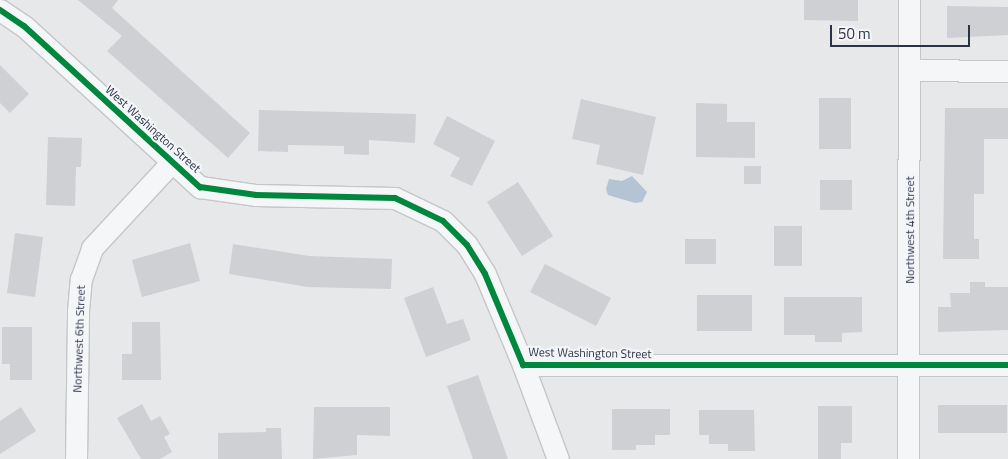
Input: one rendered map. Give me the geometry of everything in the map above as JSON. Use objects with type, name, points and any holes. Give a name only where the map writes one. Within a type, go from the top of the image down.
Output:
[{"type":"street","name":"Northwest 4th Street","points":[[908,459],[910,365],[909,0]]},
{"type":"street","name":"West Washington Street","points":[[0,10],[24,26],[200,187],[256,195],[395,198],[442,221],[467,245],[485,274],[523,365],[1008,365]]},
{"type":"street","points":[[910,70],[1008,71]]},
{"type":"street","name":"Northwest 6th Street","points":[[76,459],[78,311],[82,279],[92,248],[172,162]]},
{"type":"street","points":[[523,365],[558,459]]},
{"type":"water","points":[[632,176],[647,192],[642,202],[635,203],[608,195],[606,189],[609,179],[622,181]]},
{"type":"building","points":[[78,0],[118,0],[112,8],[250,133],[228,158],[107,51],[122,36]]},
{"type":"building","points":[[804,0],[858,0],[858,21],[804,20]]},
{"type":"building","points":[[947,6],[1008,7],[1008,35],[947,38]]},
{"type":"building","points":[[0,65],[29,94],[10,113],[0,103]]},
{"type":"building","points":[[819,98],[851,98],[851,149],[819,149]]},
{"type":"building","points":[[581,99],[656,117],[643,175],[596,164],[600,145],[572,139]]},
{"type":"building","points":[[696,103],[727,104],[727,122],[755,122],[755,158],[696,157]]},
{"type":"building","points":[[945,108],[1008,108],[1008,139],[984,139],[984,194],[974,194],[974,239],[979,239],[979,259],[943,259]]},
{"type":"building","points":[[259,110],[416,114],[415,143],[369,140],[369,155],[344,154],[344,146],[288,145],[288,152],[258,151]]},
{"type":"building","points":[[447,116],[495,141],[472,186],[450,176],[460,158],[433,144]]},
{"type":"building","points":[[48,137],[82,138],[81,167],[76,167],[75,206],[46,205]]},
{"type":"building","points":[[744,166],[761,166],[761,184],[744,184]]},
{"type":"building","points":[[820,180],[852,180],[852,210],[820,210]]},
{"type":"building","points":[[518,182],[553,236],[522,256],[487,202]]},
{"type":"building","points":[[774,226],[802,226],[802,266],[774,266]]},
{"type":"building","points":[[15,233],[43,237],[35,297],[7,293]]},
{"type":"building","points":[[685,239],[716,239],[716,264],[685,264]]},
{"type":"building","points":[[190,243],[200,281],[142,297],[132,260]]},
{"type":"building","points":[[233,244],[309,256],[392,259],[391,289],[308,287],[229,274]]},
{"type":"building","points":[[545,264],[611,298],[596,326],[530,292]]},
{"type":"building","points":[[970,282],[985,282],[985,287],[1008,287],[1008,330],[938,332],[938,307],[951,307],[950,293],[970,293]]},
{"type":"building","points":[[433,287],[447,324],[463,319],[471,340],[426,357],[404,298]]},
{"type":"building","points":[[697,295],[752,295],[752,331],[697,331]]},
{"type":"building","points":[[784,297],[862,297],[862,332],[842,333],[842,342],[815,342],[815,335],[784,335]]},
{"type":"building","points":[[132,322],[160,322],[161,380],[122,380],[122,354],[132,354]]},
{"type":"building","points":[[2,327],[32,327],[32,380],[10,380],[10,364],[2,364]]},
{"type":"building","points":[[478,375],[508,459],[473,459],[447,386]]},
{"type":"building","points":[[142,404],[151,421],[160,416],[170,434],[164,437],[172,452],[160,459],[141,459],[117,418]]},
{"type":"building","points":[[938,405],[1007,405],[1007,433],[938,433]]},
{"type":"building","points":[[818,406],[852,406],[852,443],[841,443],[841,459],[818,459]]},
{"type":"building","points":[[21,407],[36,431],[0,454],[0,421]]},
{"type":"building","points":[[314,407],[390,407],[390,436],[357,435],[357,455],[313,459]]},
{"type":"building","points":[[612,409],[670,409],[670,435],[655,435],[655,445],[636,445],[636,450],[612,450]]},
{"type":"building","points":[[699,410],[754,410],[755,451],[728,451],[728,444],[709,444],[709,435],[699,435]]},
{"type":"building","points":[[266,428],[281,428],[282,459],[218,459],[218,433],[266,432]]},
{"type":"cycle path","points":[[0,10],[24,26],[200,187],[256,195],[395,198],[443,221],[467,245],[485,274],[523,365],[1008,365]]}]
